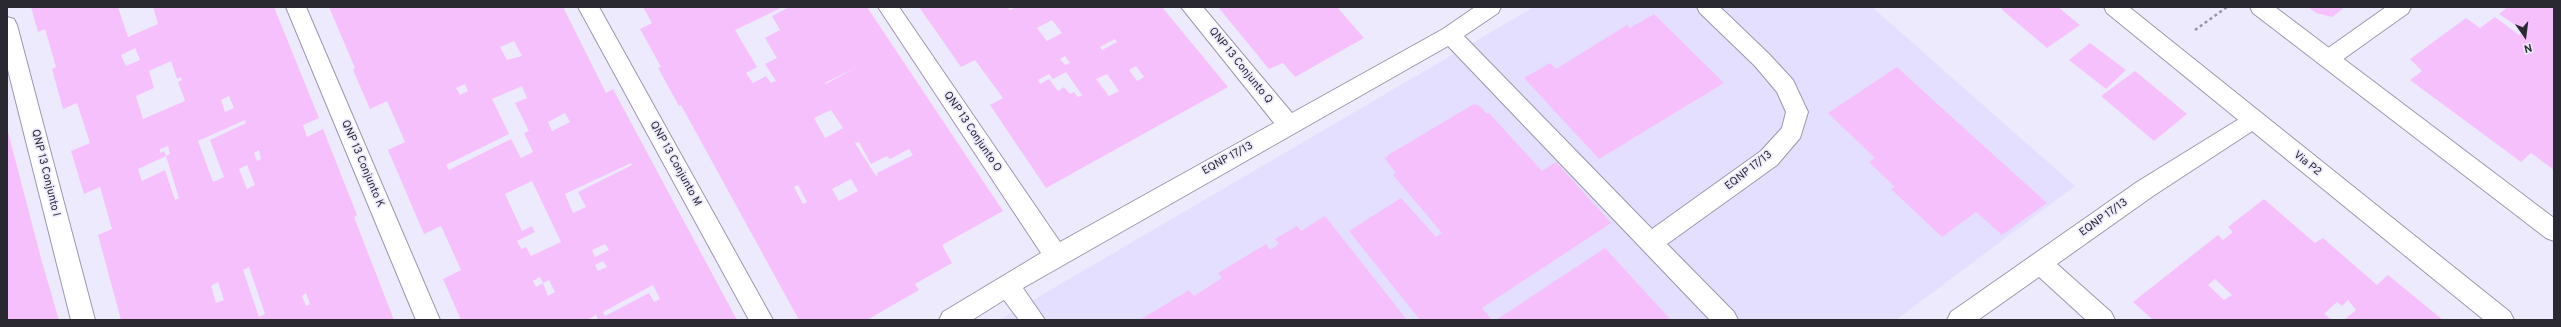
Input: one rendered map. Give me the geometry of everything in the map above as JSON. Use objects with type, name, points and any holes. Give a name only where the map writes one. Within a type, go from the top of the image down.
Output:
[{"type":"street","name":"QNP 13 Conjunto K","points":[[296,7],[428,320]]},
{"type":"street","name":"QNP 13 Conjunto M","points":[[588,7],[761,320]]},
{"type":"street","name":"QNP 13 Conjunto O","points":[[888,7],[1056,256]]},
{"type":"street","name":"QNP 13 Conjunto Q","points":[[1191,7],[1289,125]]},
{"type":"street","name":"EQNP 17/13","points":[[1650,243],[1769,158],[1792,132],[1797,112],[1785,86],[1762,60],[1708,7]]},
{"type":"street","name":"Via P2","points":[[2114,7],[2252,120],[2502,320]]},
{"type":"street","points":[[2260,7],[2554,231]]},
{"type":"street","points":[[2328,59],[2401,7]]},
{"type":"street","name":"EQNP 17/13","points":[[951,320],[1056,256],[1450,35],[1486,8]]},
{"type":"street","name":"QNP 13 Conjunto I","points":[[7,25],[83,320]]},
{"type":"street","points":[[1450,35],[1726,320]]},
{"type":"street","name":"EQNP 17/13","points":[[1959,320],[2041,264],[2145,189],[2252,120]]},
{"type":"street","points":[[2041,264],[2103,320]]},
{"type":"street","points":[[1008,286],[1032,320]]},
{"type":"shaded area","points":[[1534,7],[1872,7],[2075,186],[1896,320],[999,320]]},
{"type":"building","points":[[31,7],[118,7],[128,37],[158,24],[153,7],[274,7],[319,118],[303,125],[307,137],[323,129],[357,215],[354,217],[394,320],[121,320],[98,235],[112,229],[100,187],[84,194],[71,151],[90,143],[77,103],[63,109],[52,69],[56,67],[45,29],[38,32]],"holes":[[[135,48],[140,60],[126,66],[121,55]],[[171,61],[177,79],[181,77],[182,80],[178,82],[185,101],[143,119],[136,96],[154,88],[149,71]],[[229,96],[234,108],[225,112],[221,100]],[[245,120],[246,123],[210,140],[224,177],[213,182],[198,141]],[[168,146],[170,154],[166,156],[164,151],[160,153],[160,149]],[[259,150],[261,159],[257,161],[254,153]],[[166,156],[179,198],[175,200],[165,170],[142,181],[138,169]],[[247,165],[255,185],[247,189],[239,169]],[[249,267],[265,314],[259,317],[243,270]],[[218,282],[224,300],[216,303],[211,286]],[[306,293],[310,304],[306,306],[302,296]]]},
{"type":"building","points":[[329,7],[563,7],[606,93],[613,89],[737,320],[598,320],[596,315],[587,320],[461,320],[443,279],[461,270],[441,226],[424,234],[388,150],[405,142],[387,101],[370,109],[353,70],[355,68]],"holes":[[[514,41],[522,56],[507,60],[500,47]],[[465,84],[468,91],[460,95],[456,88]],[[522,86],[527,98],[515,103],[529,131],[524,133],[533,152],[521,158],[511,139],[449,170],[446,165],[509,134],[492,99]],[[565,113],[570,122],[552,131],[548,122]],[[631,163],[632,165],[578,192],[586,207],[573,213],[565,194]],[[532,181],[561,242],[531,256],[526,247],[521,249],[517,241],[535,232],[532,226],[522,231],[505,194]],[[605,244],[609,250],[595,257],[592,250]],[[603,261],[607,267],[598,271],[595,265]],[[540,277],[543,283],[536,287],[533,281]],[[549,280],[555,292],[548,296],[543,283]],[[653,285],[660,299],[654,302],[649,293],[605,316],[603,312]]]},
{"type":"building","points":[[643,7],[783,7],[735,30],[757,67],[746,73],[753,83],[766,76],[771,83],[776,81],[765,64],[777,58],[765,38],[780,30],[772,16],[789,7],[867,7],[1003,211],[942,245],[952,263],[915,284],[919,290],[867,320],[799,320],[681,105],[679,106],[658,68],[661,67],[640,29],[652,23]],"holes":[[[857,67],[826,84],[825,83]],[[831,110],[843,128],[825,138],[814,118]],[[859,142],[871,164],[887,156],[890,159],[909,149],[913,155],[877,173],[878,175],[876,176],[855,143]],[[851,179],[858,191],[839,201],[832,189]],[[798,185],[807,202],[803,204],[794,187]]]},
{"type":"building","points":[[919,7],[1007,7],[1010,10],[1017,7],[1162,7],[1228,87],[1046,188],[990,105],[1003,98],[975,60],[961,67]],"holes":[[[1052,20],[1062,33],[1047,41],[1037,28]],[[1115,39],[1117,42],[1102,50],[1100,47]],[[1065,56],[1070,63],[1065,65],[1060,59]],[[1136,66],[1144,77],[1137,81],[1129,70]],[[1066,72],[1082,95],[1078,97],[1074,92],[1070,94],[1064,87],[1058,91],[1049,79],[1040,84],[1038,80],[1049,74],[1053,79]],[[1107,74],[1119,91],[1109,96],[1096,79]]]},
{"type":"building","points":[[1218,7],[1337,7],[1364,38],[1295,77],[1283,63],[1269,69]]},
{"type":"building","points":[[2005,7],[2058,7],[2080,25],[2047,48],[2001,9]]},
{"type":"building","points":[[2308,7],[2345,7],[2332,17],[2316,13]]},
{"type":"building","points":[[2508,7],[2554,7],[2554,170],[2531,153],[2521,162],[2410,80],[2422,71],[2410,59],[2466,18],[2480,28],[2495,17],[2519,35],[2524,31],[2499,14]]},
{"type":"building","points":[[1654,14],[1724,83],[1599,159],[1524,78],[1550,63],[1556,69],[1627,25],[1630,28]]},
{"type":"building","points":[[2090,43],[2126,70],[2106,89],[2069,60]]},
{"type":"building","points":[[1897,67],[2047,203],[2002,235],[1976,212],[1942,237],[1891,189],[1895,187],[1869,162],[1875,158],[1828,113]]},
{"type":"building","points":[[2135,71],[2187,114],[2154,141],[2101,96]]},
{"type":"building","points":[[1474,104],[1480,106],[1487,114],[1489,113],[1542,171],[1556,162],[1611,223],[1482,308],[1492,320],[1420,320],[1349,231],[1401,198],[1436,237],[1442,233],[1393,175],[1396,173],[1385,159],[1388,155]]},
{"type":"building","points":[[7,128],[42,262],[59,320],[7,320]]},
{"type":"building","points":[[2264,199],[2315,243],[2323,238],[2377,285],[2388,275],[2443,320],[2344,320],[2356,310],[2348,300],[2342,306],[2337,302],[2324,314],[2332,320],[2153,320],[2133,302],[2218,235],[2223,240],[2233,232],[2228,227]],"holes":[[[2215,279],[2232,295],[2224,300],[2208,285]]]},
{"type":"building","points":[[1325,216],[1407,320],[1140,320],[1189,290],[1194,296],[1222,278],[1218,273],[1266,244],[1270,250],[1279,244],[1275,239],[1297,226],[1301,231]]},
{"type":"building","points":[[1605,248],[1671,320],[1496,320]]}]
